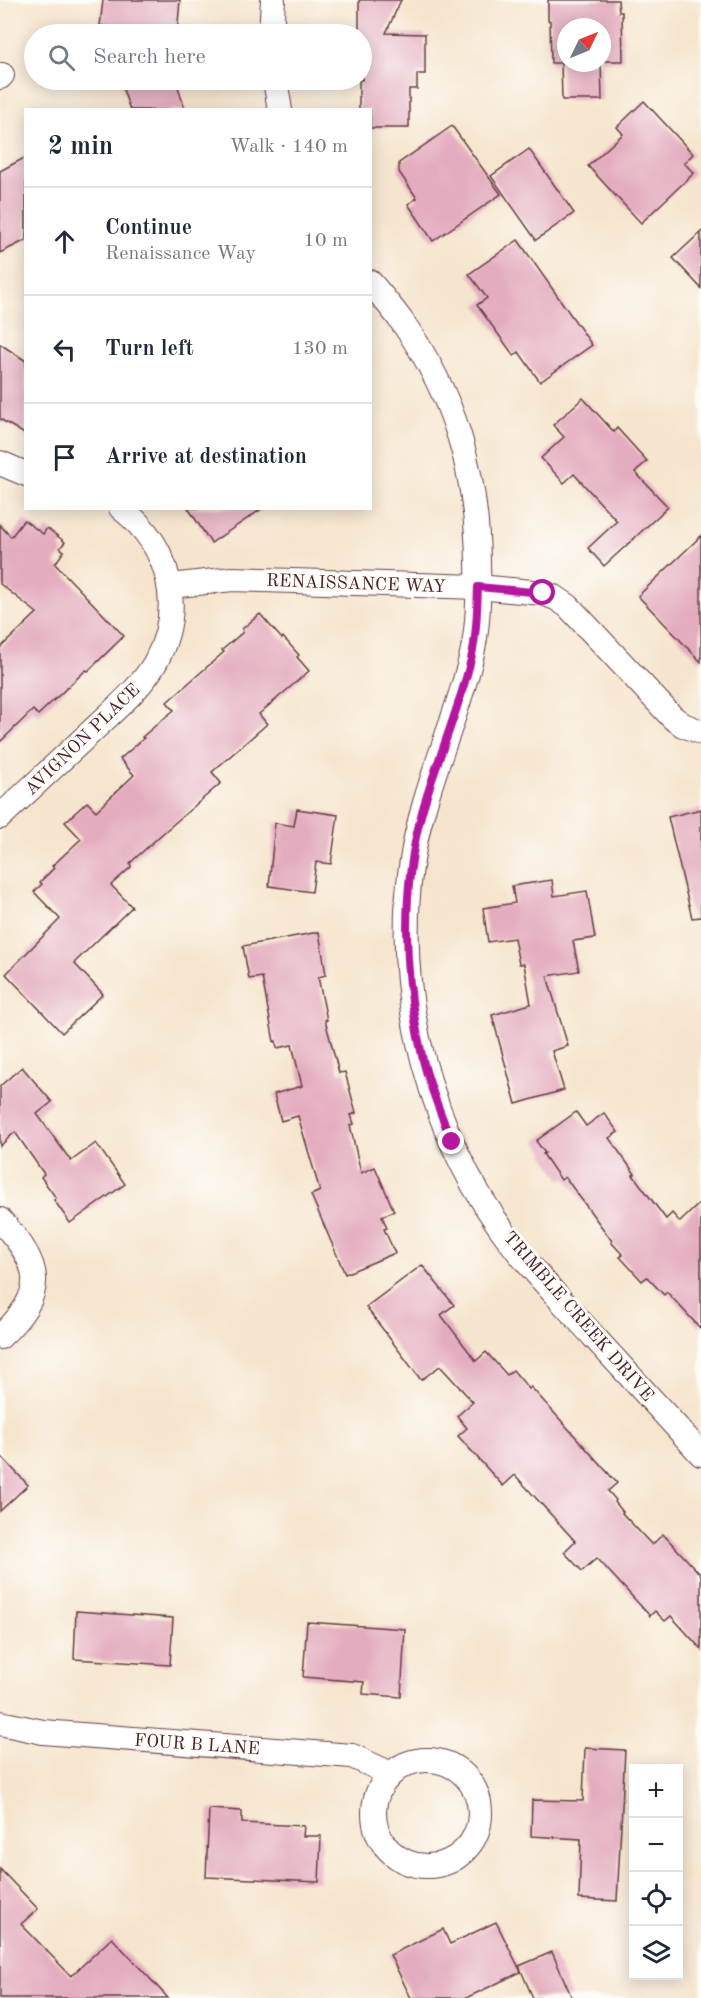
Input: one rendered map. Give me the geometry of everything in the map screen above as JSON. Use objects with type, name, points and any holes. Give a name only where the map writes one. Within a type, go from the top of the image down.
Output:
[{"type":"street","points":[[272,24],[273,0]]},
{"type":"street","points":[[277,90],[280,108]]},
{"type":"street","name":"TRIMBLE CREEK DRIVE","points":[[372,284],[403,322],[427,361],[447,401],[470,473],[475,505],[478,587],[476,633],[459,702],[422,813],[413,854],[409,896],[408,958],[415,1021],[424,1062],[452,1142],[492,1216],[544,1282],[701,1454]]},
{"type":"street","points":[[0,463],[24,473]]},
{"type":"street","points":[[124,510],[151,541],[171,586]]},
{"type":"street","name":"RENAISSANCE WAY","points":[[171,586],[232,579],[478,587],[528,591],[556,598],[578,615],[672,717],[682,725],[701,732]]},
{"type":"street","name":"AVIGNON PLACE","points":[[0,817],[131,694],[144,679],[163,644],[171,606],[171,586]]},
{"type":"street","points":[[0,1220],[24,1248],[33,1271],[34,1283],[32,1295],[22,1315],[0,1337]]},
{"type":"street","name":"FOUR B LANE","points":[[0,1723],[43,1732],[352,1756],[391,1774]]},
{"type":"street","points":[[429,1760],[450,1765],[466,1777],[478,1795],[481,1815],[476,1835],[464,1852],[446,1863],[425,1866],[405,1861],[388,1849],[378,1831],[374,1811],[380,1790],[391,1774],[409,1763],[429,1760]]},
{"type":"building","points":[[103,0],[180,0],[178,24],[100,24]]},
{"type":"building","points":[[359,0],[401,0],[386,33],[425,34],[425,74],[417,74],[417,89],[409,89],[409,128],[372,128],[372,108],[359,108],[359,90],[372,90],[372,24],[359,24]]},
{"type":"building","points":[[548,0],[618,0],[619,12],[622,12],[623,61],[611,61],[611,18],[557,18],[557,63],[551,63],[550,21],[548,20]]},
{"type":"building","points":[[561,72],[601,72],[602,100],[562,100]]},
{"type":"building","points":[[123,90],[179,90],[184,108],[129,108]]},
{"type":"building","points":[[644,101],[693,154],[684,163],[694,173],[641,223],[588,166],[623,134],[617,127]]},
{"type":"building","points":[[452,126],[501,194],[433,241],[408,204],[417,198],[399,172],[399,163]]},
{"type":"building","points":[[529,149],[574,213],[536,240],[491,176]]},
{"type":"building","points":[[24,158],[24,241],[0,253],[0,171]]},
{"type":"building","points":[[701,232],[701,288],[673,258]]},
{"type":"building","points":[[518,240],[592,345],[540,382],[519,352],[514,356],[477,305],[487,298],[469,274]]},
{"type":"building","points":[[0,344],[24,360],[24,434],[0,419]]},
{"type":"building","points":[[583,398],[614,432],[617,428],[647,461],[635,472],[668,507],[604,566],[588,548],[617,521],[574,474],[564,483],[541,458],[564,437],[553,425]]},
{"type":"building","points":[[189,510],[260,510],[211,543]]},
{"type":"building","points":[[24,520],[43,534],[47,528],[65,542],[60,548],[64,551],[55,564],[124,636],[38,715],[33,710],[0,742],[0,648],[37,613],[0,584],[0,525],[11,537]]},
{"type":"building","points":[[701,536],[701,662],[638,596]]},
{"type":"building","points":[[260,614],[299,655],[297,657],[309,671],[259,714],[267,724],[212,772],[221,783],[130,863],[131,867],[111,885],[132,907],[74,963],[103,994],[62,1033],[6,974],[60,919],[34,892],[54,868],[52,866],[81,839],[65,822],[87,802],[96,811],[134,775],[120,759],[174,710],[167,702],[224,652],[222,650]]},
{"type":"building","points":[[297,809],[338,815],[331,864],[316,862],[312,892],[269,886],[275,823],[294,826]]},
{"type":"building","points":[[701,809],[701,917],[692,918],[668,817]]},
{"type":"building","points":[[552,880],[554,896],[587,891],[595,938],[573,941],[579,971],[547,976],[568,1046],[552,1051],[564,1090],[516,1104],[492,1015],[531,1004],[524,964],[519,964],[514,938],[488,942],[483,908],[515,903],[512,886]]},
{"type":"building","points":[[319,932],[326,975],[318,977],[327,1020],[325,1020],[339,1073],[345,1072],[356,1113],[351,1115],[354,1124],[350,1125],[361,1173],[375,1167],[394,1211],[382,1216],[387,1228],[384,1229],[395,1253],[345,1274],[311,1195],[320,1191],[298,1116],[281,1121],[274,1094],[302,1086],[292,1045],[277,1048],[276,1041],[274,1042],[262,977],[249,979],[243,946]]},
{"type":"building","points":[[22,1067],[52,1102],[37,1114],[71,1161],[96,1143],[125,1184],[70,1223],[41,1177],[44,1174],[15,1132],[0,1146],[0,1086]]},
{"type":"building","points":[[576,1112],[586,1126],[604,1113],[618,1132],[609,1138],[666,1219],[672,1213],[680,1222],[701,1202],[701,1329],[667,1292],[664,1295],[647,1277],[642,1281],[620,1257],[623,1255],[611,1242],[565,1177],[561,1180],[543,1154],[545,1153],[536,1141]]},
{"type":"building","points":[[422,1265],[454,1305],[441,1315],[476,1361],[486,1352],[507,1375],[513,1370],[529,1389],[531,1387],[617,1483],[608,1491],[616,1500],[622,1513],[652,1545],[663,1534],[701,1575],[701,1649],[671,1616],[665,1621],[655,1611],[650,1616],[597,1558],[582,1571],[564,1552],[575,1541],[515,1475],[503,1486],[458,1436],[467,1428],[457,1416],[473,1402],[440,1366],[421,1380],[366,1307]]},
{"type":"building","points":[[0,1455],[28,1485],[0,1511]]},
{"type":"building","points":[[76,1611],[173,1618],[170,1665],[74,1659]]},
{"type":"building","points":[[307,1622],[405,1629],[401,1697],[363,1694],[364,1682],[303,1677]]},
{"type":"building","points":[[585,1748],[625,1750],[617,1901],[579,1899],[581,1839],[531,1836],[532,1800],[583,1801]]},
{"type":"building","points":[[209,1809],[242,1811],[242,1823],[304,1826],[303,1836],[321,1836],[319,1882],[206,1877]]},
{"type":"building","points":[[0,1869],[38,1909],[21,1924],[71,1976],[112,1938],[168,1998],[0,1998]]},
{"type":"building","points":[[496,1922],[521,1972],[466,1998],[411,1998],[390,1955],[443,1929],[450,1944]]},
{"type":"building","points":[[552,1952],[572,1998],[533,1998],[519,1966]]},
{"type":"route","points":[[452,1142],[436,1102],[424,1062],[409,980],[407,938],[413,854],[422,813],[442,747],[459,702],[472,654],[476,633],[478,587],[543,593]]}]
